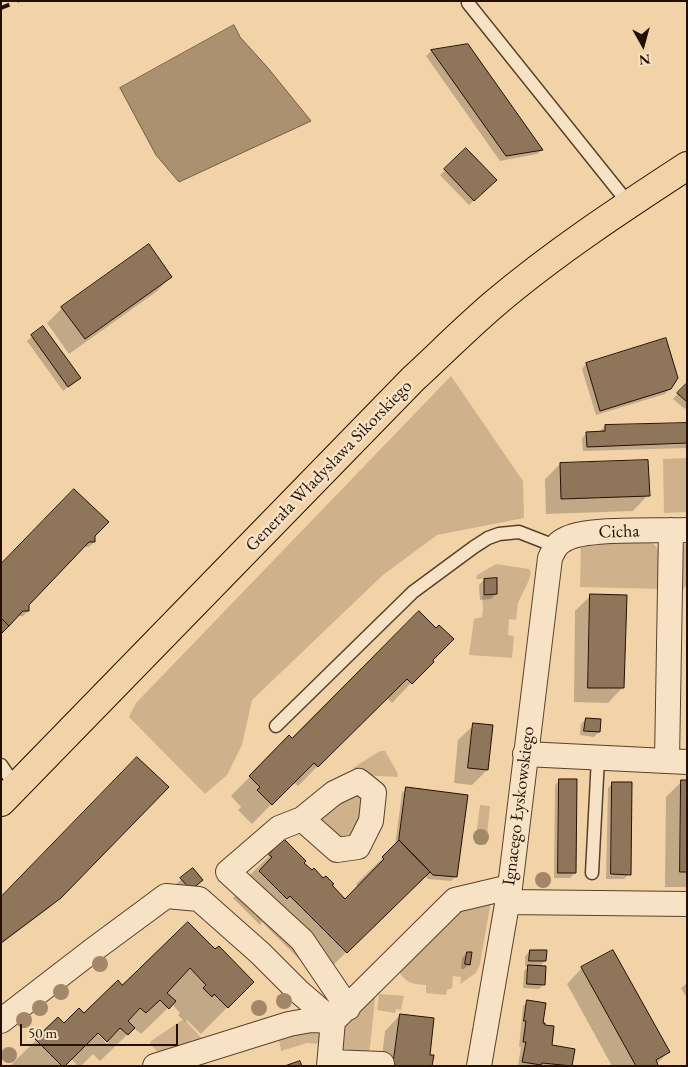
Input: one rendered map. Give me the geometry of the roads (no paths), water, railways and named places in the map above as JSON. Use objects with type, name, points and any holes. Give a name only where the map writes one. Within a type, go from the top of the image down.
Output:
[{"type":"main road","name":"Generała Władysława Sikorskiego","points":[[6,785],[413,379],[494,304],[540,267],[629,204],[687,166]]},
{"type":"street","name":"Cicha","points":[[555,546],[565,538],[580,534],[679,530]]},
{"type":"street","points":[[525,754],[677,762],[679,530]]},
{"type":"street","name":"Ignacego Łyskowskiego","points":[[479,1066],[509,894],[548,570],[555,546]]},
{"type":"street","points":[[302,819],[279,828],[228,872],[302,940],[341,1014]]},
{"type":"street","points":[[381,1066],[382,1064],[329,1064],[341,1014],[456,900],[509,894],[687,904]]},
{"type":"street","points":[[1,1021],[92,950],[166,896],[199,899],[260,953],[298,990],[341,1014]]},
{"type":"street","points":[[155,1066],[288,1024],[341,1014]]},
{"type":"lane","points":[[468,3],[629,204]]},
{"type":"lane","points":[[276,726],[413,592],[474,547],[488,538],[499,534],[518,532],[555,546]]},
{"type":"lane","points":[[592,873],[598,758]]},
{"type":"railway","points":[[1,8],[18,1]]}]
